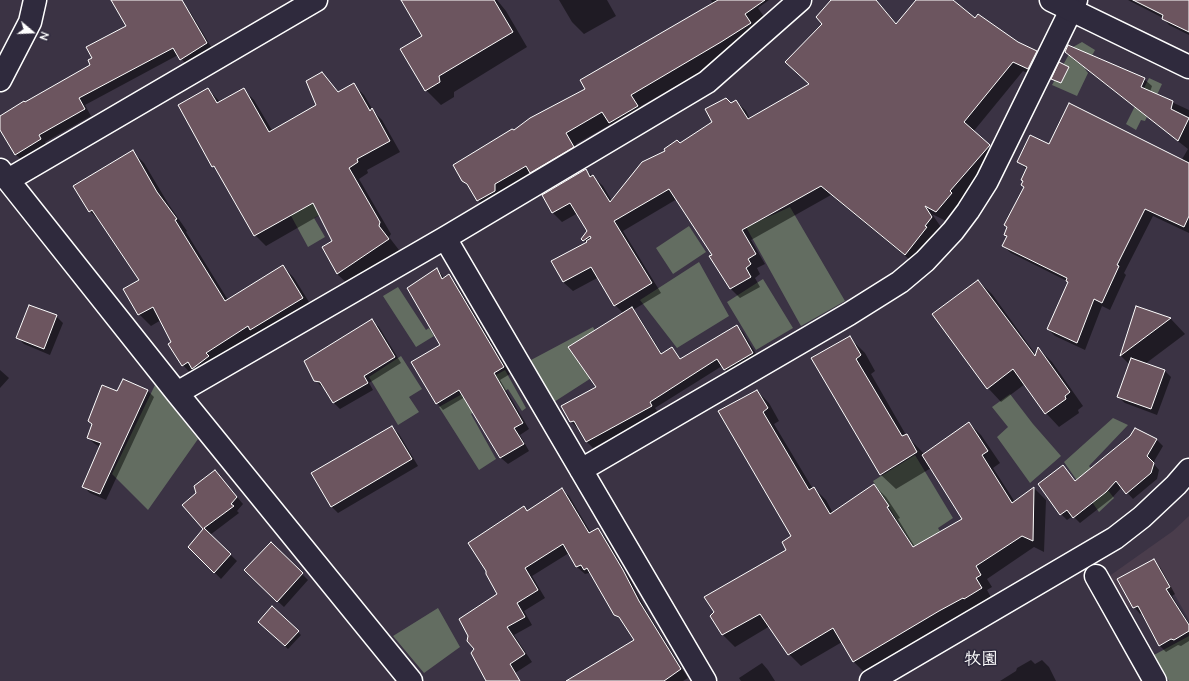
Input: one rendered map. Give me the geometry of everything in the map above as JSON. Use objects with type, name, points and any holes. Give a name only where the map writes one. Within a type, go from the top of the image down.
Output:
[{"type":"street","points":[[0,80],[30,22],[35,0]]},
{"type":"street","points":[[316,0],[4,175],[177,393],[411,681]]},
{"type":"street","points":[[177,393],[446,238],[708,82],[800,0]]},
{"type":"street","points":[[1051,0],[1074,5],[1189,67]]},
{"type":"street","points":[[581,470],[849,314],[900,282],[925,261],[953,231],[987,181],[1074,5]]},
{"type":"street","points":[[446,238],[705,681]]},
{"type":"street","points":[[872,681],[1115,538],[1142,517],[1176,485],[1189,470]]},
{"type":"street","points":[[1096,576],[1155,681]]},
{"type":"shaded area","points":[[1189,516],[1189,620],[1172,590],[1126,609],[1108,577],[1173,531]]},
{"type":"green space","points":[[1082,42],[1095,50],[1085,69],[1088,73],[1077,96],[1052,85],[1073,47]]},
{"type":"green space","points":[[1149,78],[1162,84],[1145,121],[1141,120],[1136,130],[1126,124]]},
{"type":"green space","points":[[279,134],[321,214],[314,218],[325,237],[308,247],[254,148]]},
{"type":"green space","points":[[790,207],[845,301],[801,326],[746,227]]},
{"type":"green space","points":[[689,226],[706,252],[673,274],[656,248]]},
{"type":"green space","points":[[699,262],[729,316],[677,348],[640,300]]},
{"type":"green space","points":[[763,279],[793,328],[756,350],[727,302]]},
{"type":"green space","points":[[398,287],[426,330],[429,328],[434,336],[416,347],[383,296]]},
{"type":"green space","points":[[593,327],[613,364],[554,402],[531,360]]},
{"type":"green space","points":[[401,356],[422,389],[409,397],[419,412],[398,425],[369,377]]},
{"type":"green space","points":[[505,370],[526,408],[522,411],[508,389],[471,414],[496,459],[479,470],[439,407]]},
{"type":"green space","points":[[155,385],[198,439],[148,510],[112,474]]},
{"type":"green space","points":[[1010,394],[1033,424],[1061,456],[1030,483],[997,437],[1008,427],[992,407]]},
{"type":"green space","points":[[1113,418],[1128,425],[1089,466],[1114,498],[1099,512],[1064,462]]},
{"type":"green space","points":[[915,455],[953,518],[938,528],[951,550],[925,566],[873,481]]},
{"type":"green space","points":[[438,608],[460,647],[424,673],[393,636]]},
{"type":"green space","points":[[1189,636],[1189,681],[1169,681],[1154,655]]},
{"type":"building","points":[[111,0],[182,0],[207,43],[180,60],[173,48],[79,98],[85,109],[39,135],[41,139],[15,155],[0,130],[0,116],[24,101],[25,102],[90,65],[88,60],[92,58],[86,47],[126,26]]},
{"type":"building","points":[[401,0],[494,0],[513,32],[439,76],[440,82],[425,91],[400,49],[422,36]]},
{"type":"building","points":[[718,0],[765,0],[745,14],[751,23],[631,95],[638,106],[609,123],[602,112],[566,133],[574,147],[530,173],[526,166],[495,184],[495,191],[477,201],[467,184],[462,181],[453,165],[512,129],[514,130],[530,118],[585,89],[580,80]]},
{"type":"building","points":[[831,0],[876,0],[896,24],[916,0],[953,0],[975,18],[978,14],[1018,42],[1037,51],[1028,69],[1013,62],[964,122],[990,145],[950,191],[952,193],[936,212],[925,206],[932,217],[925,226],[927,227],[905,255],[821,186],[742,230],[756,254],[748,259],[751,264],[746,268],[751,277],[730,289],[709,256],[712,255],[669,189],[614,221],[652,283],[614,306],[591,267],[563,282],[551,261],[587,242],[586,241],[591,238],[590,236],[583,241],[581,239],[587,231],[570,203],[552,213],[542,195],[586,169],[590,177],[593,175],[610,202],[642,162],[665,151],[664,149],[677,140],[680,143],[712,122],[705,109],[726,98],[731,103],[736,100],[748,119],[809,84],[785,62],[822,24],[816,17]]},
{"type":"building","points":[[1133,0],[1189,0],[1189,32],[1162,19],[1163,15]]},
{"type":"building","points":[[1068,45],[1145,78],[1141,87],[1173,101],[1171,109],[1189,118],[1178,141],[1065,52]]},
{"type":"building","points":[[1059,62],[1069,67],[1061,83],[1051,79]]},
{"type":"building","points":[[322,72],[338,92],[354,83],[370,111],[372,108],[390,141],[357,159],[358,162],[349,168],[380,222],[379,226],[389,239],[337,274],[322,247],[332,241],[313,203],[254,236],[214,166],[212,167],[178,105],[208,88],[217,103],[244,88],[269,132],[316,105],[306,81]]},
{"type":"building","points":[[1069,103],[1189,163],[1189,216],[1184,227],[1145,209],[1117,265],[1119,266],[1102,303],[1094,299],[1077,343],[1047,329],[1068,282],[1066,281],[1067,278],[1002,246],[1007,236],[1004,235],[1007,227],[1004,225],[1024,187],[1021,185],[1023,181],[1021,180],[1027,167],[1017,162],[1030,135],[1049,144]]},
{"type":"building","points":[[133,150],[157,192],[177,219],[175,220],[225,301],[283,265],[303,298],[250,330],[248,326],[206,353],[209,356],[192,369],[188,362],[182,366],[168,344],[171,342],[153,307],[138,315],[123,289],[139,280],[92,210],[89,212],[73,186]]},
{"type":"building","points":[[437,268],[442,279],[449,274],[504,367],[494,373],[523,423],[514,428],[524,444],[500,458],[459,390],[436,404],[411,362],[440,345],[407,288]]},
{"type":"building","points":[[978,280],[1035,356],[1038,347],[1070,392],[1065,396],[1066,399],[1045,414],[1013,369],[987,389],[932,314]]},
{"type":"building","points":[[29,305],[57,315],[44,349],[16,338]]},
{"type":"building","points":[[1136,306],[1171,318],[1120,356]]},
{"type":"building","points":[[632,307],[661,354],[672,347],[680,359],[737,325],[753,353],[724,370],[717,359],[650,402],[652,406],[586,442],[574,421],[570,422],[561,406],[596,387],[568,347]]},
{"type":"building","points":[[372,319],[395,357],[364,376],[368,383],[333,403],[320,382],[314,381],[304,361]]},
{"type":"building","points":[[850,336],[861,355],[856,359],[902,436],[907,434],[917,452],[880,475],[811,358]]},
{"type":"building","points":[[1131,358],[1165,370],[1151,409],[1117,397]]},
{"type":"building","points":[[123,379],[148,390],[100,494],[82,487],[101,443],[87,438],[92,424],[88,421],[102,385],[117,391]]},
{"type":"building","points":[[757,390],[768,408],[763,412],[809,490],[814,487],[830,514],[874,484],[913,547],[962,519],[922,455],[969,422],[988,451],[982,455],[1012,503],[1034,487],[1033,541],[1022,536],[976,566],[981,575],[976,578],[982,588],[964,599],[963,598],[939,611],[853,662],[833,628],[788,655],[760,614],[722,635],[710,616],[714,612],[704,597],[786,550],[782,542],[791,536],[718,411]]},
{"type":"building","points":[[392,426],[412,459],[331,507],[311,473]]},
{"type":"building","points":[[1135,428],[1157,439],[1147,456],[1154,463],[1151,473],[1126,494],[1116,481],[1106,492],[1073,518],[1067,510],[1060,515],[1038,484],[1063,465],[1075,481],[1130,436]]},
{"type":"building","points":[[215,470],[237,497],[231,504],[234,506],[204,528],[231,554],[214,573],[188,547],[203,529],[182,505],[196,493],[194,486]]},
{"type":"building","points":[[562,488],[589,533],[598,528],[623,570],[639,601],[681,669],[664,681],[566,681],[634,640],[619,617],[614,615],[587,568],[584,570],[581,565],[576,567],[563,544],[525,568],[538,590],[517,603],[525,617],[507,627],[525,654],[510,664],[520,681],[486,681],[471,653],[474,649],[467,641],[468,636],[459,619],[497,594],[486,574],[486,571],[468,543],[524,506],[527,511]]},
{"type":"building","points":[[271,542],[303,573],[277,602],[244,570]]},
{"type":"building","points":[[1154,559],[1170,587],[1166,589],[1189,625],[1189,631],[1174,640],[1171,639],[1159,646],[1138,606],[1133,608],[1117,579]]},
{"type":"building","points":[[272,606],[299,631],[285,646],[258,622]]},
{"type":"district","name":"牧園","points":[[981,660]]}]
